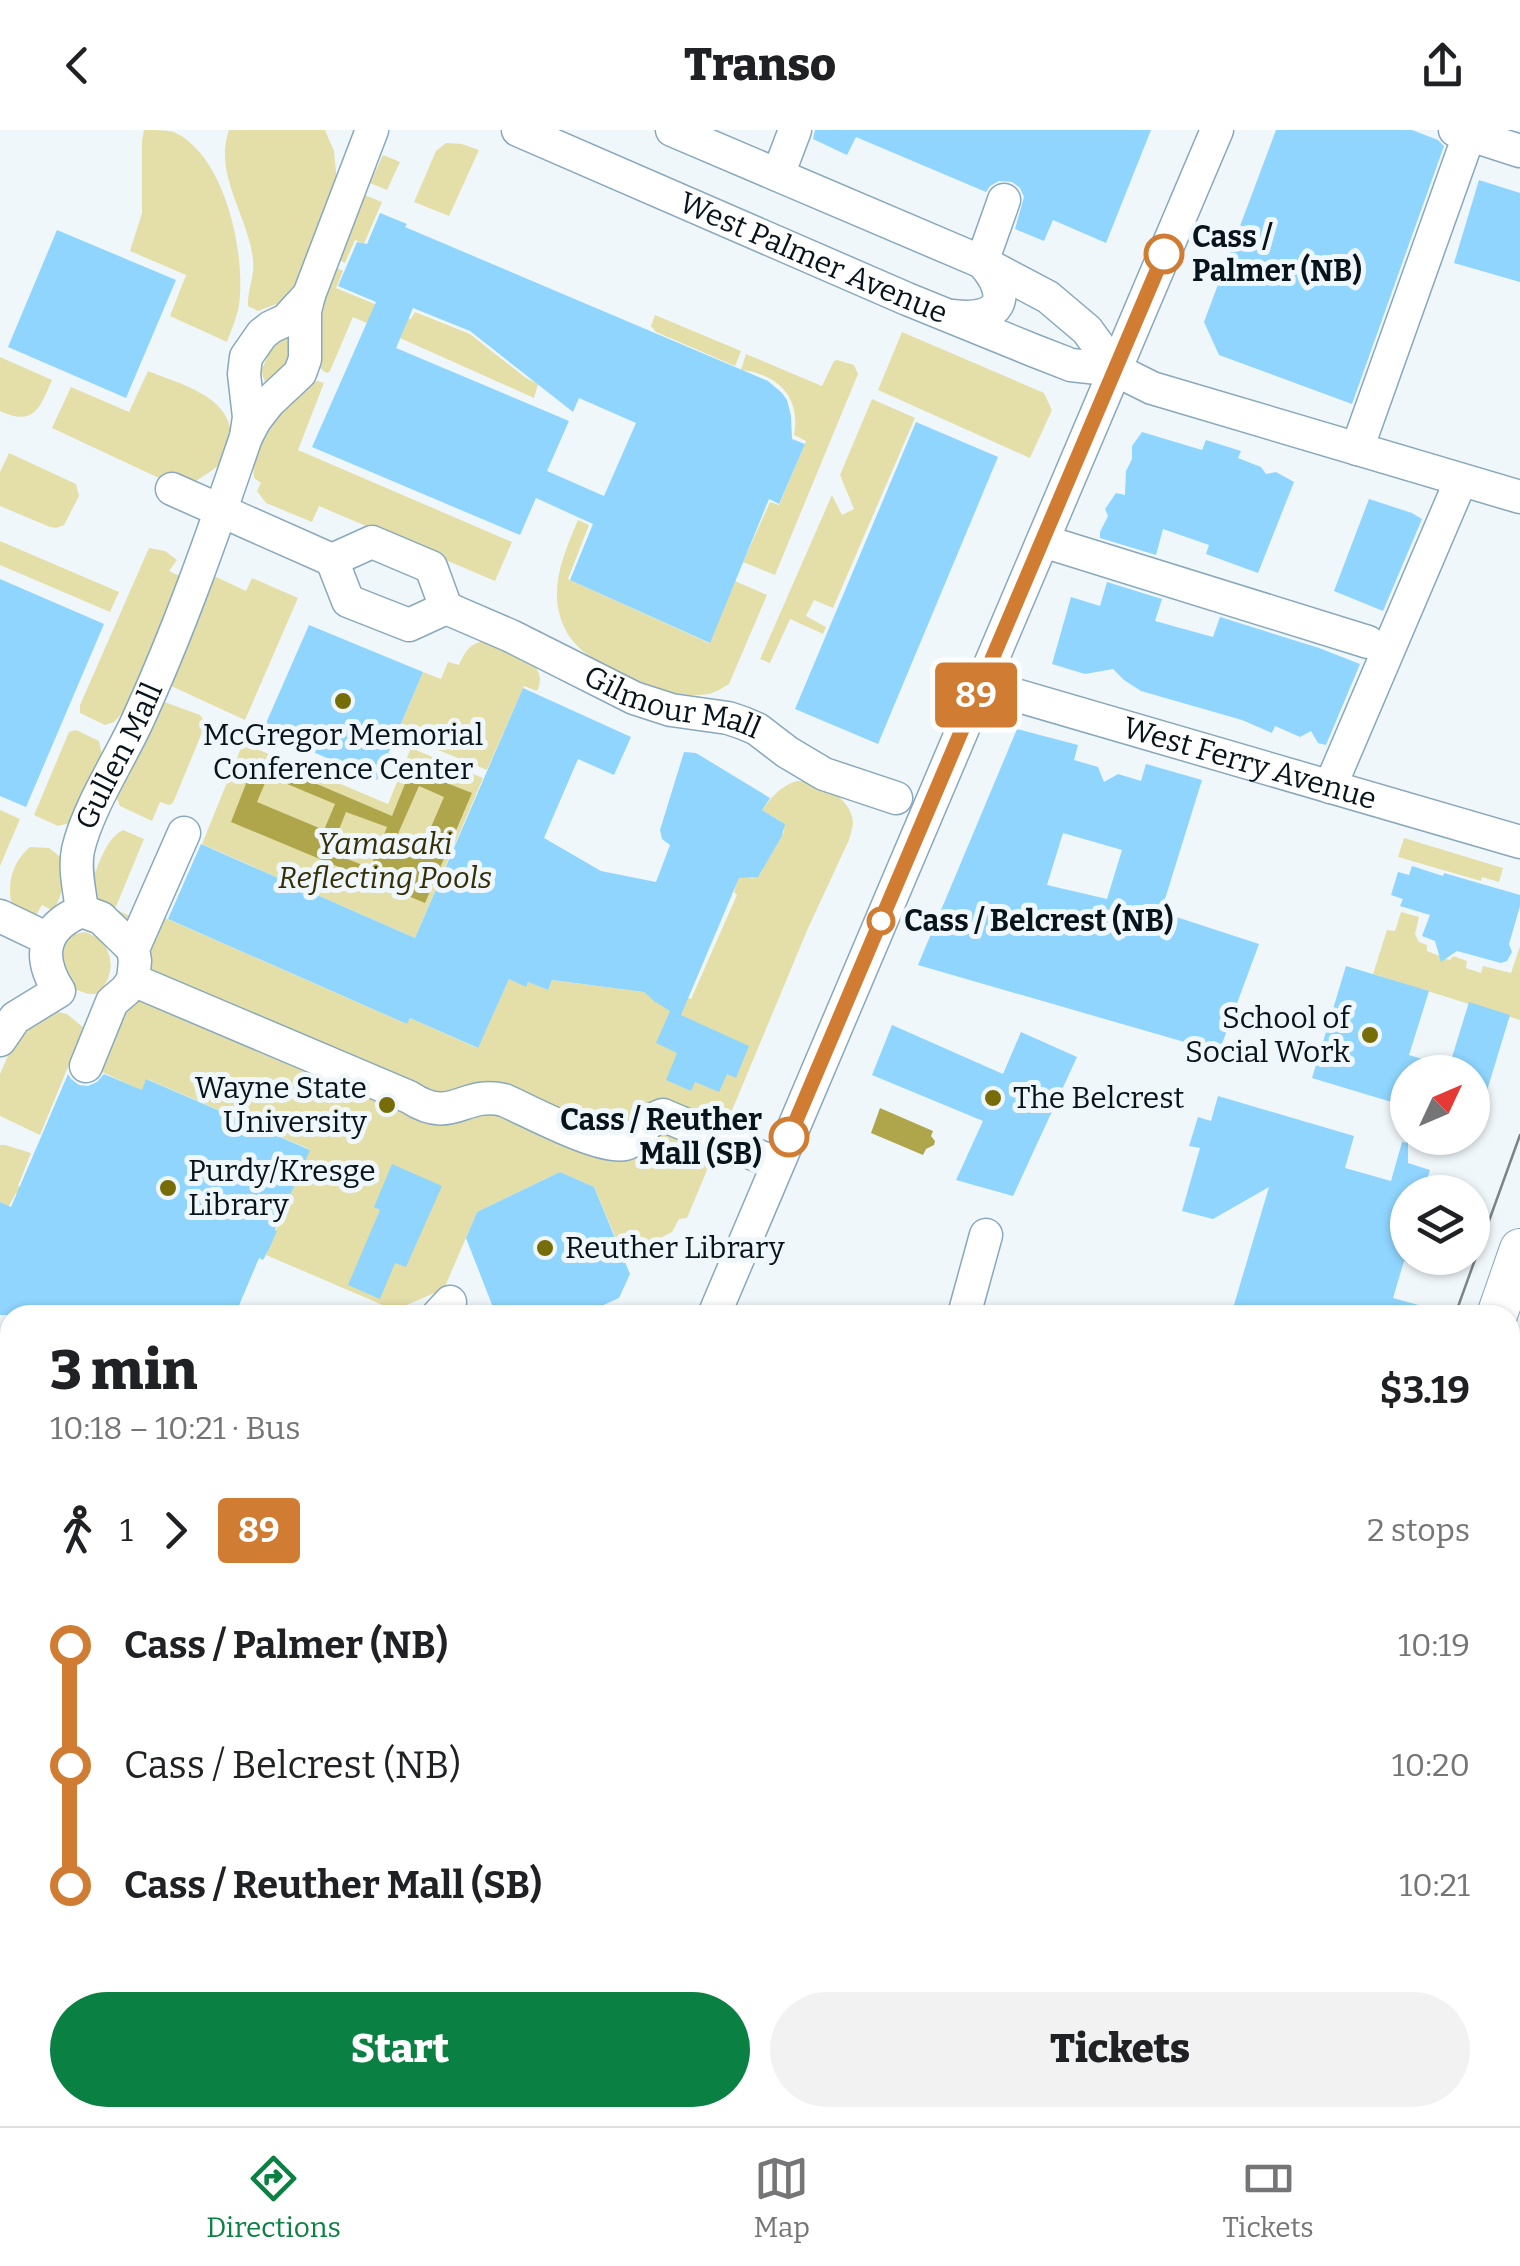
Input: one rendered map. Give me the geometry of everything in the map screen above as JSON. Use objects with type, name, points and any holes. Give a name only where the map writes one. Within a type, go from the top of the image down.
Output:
[{"type":"main road","points":[[1500,1305],[1520,1249]]},
{"type":"street","name":"Gullen Mall","points":[[246,436],[269,402],[300,373],[305,359],[309,295],[372,130]]},
{"type":"street","name":"West Palmer Avenue","points":[[518,130],[577,141],[949,316],[1071,365],[1116,370],[1152,388],[1520,497]]},
{"type":"street","name":"West Palmer Avenue","points":[[672,130],[982,262],[1048,297],[1087,330],[1116,370]]},
{"type":"street","points":[[778,175],[795,130]]},
{"type":"street","points":[[718,1305],[1217,130]]},
{"type":"street","points":[[1357,449],[1462,132],[1520,151]]},
{"type":"street","points":[[949,316],[981,316],[998,303],[998,282],[982,262],[1004,200]]},
{"type":"street","name":"Gullen Mall","points":[[82,911],[76,866],[78,848],[200,568],[246,436],[249,417],[245,360],[262,334],[296,312],[309,295]]},
{"type":"street","points":[[1330,787],[1461,480]]},
{"type":"street","points":[[172,489],[332,560],[348,601],[408,625],[446,608],[431,566],[372,542],[332,560]]},
{"type":"street","points":[[1042,540],[1368,642]]},
{"type":"street","name":"Gilmour Mall","points":[[446,608],[634,698],[671,710],[743,723],[824,774],[896,798]]},
{"type":"street","name":"West Ferry Avenue","points":[[981,685],[1520,842]]},
{"type":"street","points":[[86,1066],[184,833]]},
{"type":"street","points":[[126,977],[96,1005],[74,1000],[59,991],[48,974],[48,939],[58,924],[82,911],[101,918],[126,977],[409,1097],[422,1106],[444,1110],[490,1096],[612,1144],[624,1144],[647,1122],[663,1116],[777,1164]]},
{"type":"street","points":[[0,916],[48,939]]},
{"type":"street","points":[[0,1040],[15,1018],[59,991]]},
{"type":"street","points":[[967,1305],[986,1235]]},
{"type":"green space","points":[[144,130],[174,132],[192,144],[207,162],[229,209],[240,284],[238,310],[227,342],[170,316],[186,275],[130,251],[142,213]]},
{"type":"green space","points":[[229,130],[325,130],[334,151],[337,182],[310,266],[279,303],[258,311],[248,306],[253,260],[225,163]]},
{"type":"green space","points":[[446,143],[479,150],[449,216],[414,202],[436,151]]},
{"type":"green space","points":[[383,155],[400,162],[387,190],[370,183]]},
{"type":"green space","points":[[362,194],[382,202],[364,244],[355,240],[345,263],[334,258]]},
{"type":"green space","points":[[331,265],[343,271],[336,288],[411,319],[415,312],[470,334],[538,384],[534,398],[353,317],[327,373],[319,365],[314,339]]},
{"type":"green space","points":[[655,315],[741,351],[735,366],[656,332],[651,326]]},
{"type":"green space","points":[[902,332],[1044,393],[1052,410],[1030,458],[878,390]]},
{"type":"green space","points":[[288,338],[295,346],[276,387],[265,382],[261,371],[275,340]]},
{"type":"green space","points":[[746,354],[822,386],[837,360],[854,365],[858,374],[775,575],[743,562],[770,502],[779,505],[806,441],[794,435],[794,409],[784,390],[766,376],[741,370]]},
{"type":"green space","points":[[0,357],[52,380],[39,406],[28,416],[0,411]]},
{"type":"green space","points":[[148,371],[200,392],[221,409],[228,421],[231,438],[226,456],[190,486],[176,486],[52,428],[71,387],[129,412]]},
{"type":"green space","points":[[306,383],[324,383],[298,450],[512,542],[495,581],[319,506],[312,522],[266,503],[257,491],[261,483],[254,478],[258,437]]},
{"type":"green space","points":[[872,399],[915,418],[833,608],[814,600],[806,616],[826,627],[823,634],[790,619],[770,663],[760,659],[832,495],[842,515],[854,509],[840,475]]},
{"type":"green space","points":[[9,453],[76,484],[79,496],[64,525],[50,527],[0,506],[0,472]]},
{"type":"green space","points":[[578,520],[589,525],[568,579],[709,643],[735,581],[767,595],[729,684],[708,694],[672,693],[609,669],[576,644],[560,617],[557,588],[562,561]]},
{"type":"green space","points":[[0,541],[119,592],[110,612],[0,565]]},
{"type":"green space","points":[[149,548],[165,551],[177,560],[169,571],[180,576],[179,583],[123,712],[105,725],[80,713],[80,705]]},
{"type":"green space","points":[[214,576],[246,591],[252,578],[298,598],[245,720],[169,685]]},
{"type":"green space","points":[[499,640],[530,661],[540,682],[537,691],[524,686],[487,770],[397,733],[423,672],[441,679],[448,662],[459,665],[473,645]]},
{"type":"green space","points":[[162,701],[200,715],[206,723],[173,803],[160,802],[152,821],[120,806],[116,796]]},
{"type":"green space","points":[[76,730],[99,741],[103,759],[70,823],[58,826],[34,815],[69,732]]},
{"type":"green space","name":"Yamasaki Reflecting Pools","points":[[243,743],[388,804],[411,748],[483,778],[415,938],[202,844]]},
{"type":"green space","points":[[797,781],[815,784],[841,799],[853,823],[849,840],[687,1218],[679,1219],[672,1232],[624,1257],[594,1187],[560,1172],[477,1212],[444,1289],[407,1305],[383,1305],[266,1255],[309,1149],[147,1079],[143,1091],[100,1071],[160,920],[165,918],[407,1024],[410,1018],[477,1048],[509,979],[548,990],[552,980],[644,992],[664,1007],[676,993],[691,999],[737,895],[734,892],[740,873],[752,878],[759,875],[784,832],[782,822],[762,810],[786,785]]},
{"type":"green space","points":[[0,810],[20,819],[0,866]]},
{"type":"green space","points":[[123,830],[144,839],[115,909],[136,919],[134,926],[99,909],[91,883],[107,846]]},
{"type":"green space","points":[[1404,838],[1503,868],[1499,882],[1482,877],[1481,881],[1398,857]]},
{"type":"green space","points":[[30,847],[49,848],[63,859],[57,904],[53,911],[42,905],[35,917],[12,905],[10,897],[15,866]]},
{"type":"green space","points":[[1401,912],[1419,917],[1415,934],[1419,942],[1427,945],[1427,951],[1450,960],[1453,956],[1467,961],[1466,968],[1481,973],[1483,966],[1511,973],[1520,946],[1520,1020],[1373,974],[1387,930],[1395,931]]},
{"type":"green space","points":[[85,932],[102,943],[110,959],[108,977],[97,994],[74,989],[57,955],[70,935]]},
{"type":"green space","points":[[53,1011],[67,1014],[84,1028],[40,1135],[0,1116],[0,1074],[22,1024]]},
{"type":"green space","points":[[0,1145],[31,1153],[18,1186],[161,1247],[16,1193],[9,1206],[0,1202]]},
{"type":"shaded area","name":"Yamasaki Reflecting Pools","points":[[256,758],[392,816],[411,769],[472,793],[425,903],[231,822]],"holes":[[[268,776],[335,804],[324,830],[257,802]],[[419,786],[444,797],[418,857],[393,845]],[[346,812],[387,827],[370,868],[330,852]]]},
{"type":"shaded area","points":[[880,1108],[933,1131],[934,1145],[923,1155],[871,1133]]},
{"type":"building","points":[[815,130],[1151,130],[1106,243],[1053,220],[1044,241],[1015,229],[1024,197],[1012,182],[999,181],[986,192],[856,137],[847,155],[813,139]]},
{"type":"building","points":[[1276,130],[1412,130],[1444,146],[1352,404],[1219,355],[1204,322]]},
{"type":"building","points":[[1479,180],[1520,193],[1520,282],[1454,263]]},
{"type":"building","points":[[380,213],[768,381],[782,393],[791,416],[792,439],[805,444],[779,504],[769,499],[710,643],[570,580],[593,524],[536,498],[520,535],[312,447],[376,302],[338,286],[357,242],[367,244]],"holes":[[[413,308],[470,331],[573,412],[579,398],[636,423],[604,496],[547,471],[569,421],[396,348]]]},
{"type":"building","points":[[57,230],[176,280],[126,398],[8,347]]},
{"type":"building","points":[[916,422],[998,457],[878,744],[795,709]]},
{"type":"building","points":[[1142,432],[1202,450],[1206,440],[1241,451],[1238,458],[1261,467],[1266,474],[1276,472],[1294,482],[1258,573],[1206,554],[1209,545],[1163,529],[1156,555],[1100,538],[1108,516],[1105,509],[1116,493],[1125,495],[1132,446]]},
{"type":"building","points":[[1369,499],[1422,519],[1383,611],[1334,591]]},
{"type":"building","points":[[0,579],[104,624],[26,807],[0,796]]},
{"type":"building","points":[[1107,582],[1162,599],[1155,621],[1213,637],[1220,617],[1360,664],[1326,745],[1318,743],[1311,731],[1300,737],[1275,726],[1272,733],[1242,720],[1141,691],[1113,669],[1085,674],[1052,664],[1071,597],[1100,606]]},
{"type":"building","name":"McGregor Memorial Conference Center","points":[[309,625],[423,672],[377,780],[263,730]]},
{"type":"building","points":[[523,688],[631,737],[614,775],[578,759],[544,838],[601,871],[656,882],[670,845],[662,839],[660,830],[684,752],[696,753],[770,798],[762,810],[785,824],[758,877],[739,878],[681,1015],[749,1046],[736,1078],[727,1074],[719,1092],[695,1082],[691,1091],[666,1080],[677,1053],[656,1043],[670,1011],[644,992],[552,980],[548,990],[528,982],[526,987],[509,979],[478,1048],[410,1018],[407,1024],[168,919],[201,844],[415,938]]},
{"type":"building","points":[[1017,729],[1078,745],[1074,760],[1098,767],[1104,782],[1118,774],[1141,781],[1146,764],[1202,780],[1161,912],[1259,944],[1219,1052],[918,965]],"holes":[[[1063,833],[1122,850],[1107,899],[1047,885]]]},
{"type":"building","points":[[1412,866],[1520,895],[1509,944],[1512,952],[1507,961],[1501,963],[1457,951],[1441,962],[1435,941],[1422,936],[1430,915],[1400,906],[1403,899],[1391,895],[1398,872],[1409,875]]},
{"type":"building","name":"School of Social Work","points":[[1346,966],[1429,991],[1409,1055],[1390,1055],[1390,1102],[1312,1078]]},
{"type":"building","name":"School of Social Work","points":[[1469,1002],[1510,1015],[1490,1081],[1490,1055],[1453,1055]]},
{"type":"building","name":"The Belcrest","points":[[892,1025],[1003,1074],[1021,1032],[1077,1057],[1013,1196],[956,1180],[983,1121],[872,1075]]},
{"type":"building","name":"Purdy/Kresge Library","points":[[68,1074],[79,1085],[88,1086],[104,1074],[142,1090],[146,1079],[310,1150],[269,1249],[263,1260],[259,1258],[239,1305],[0,1305],[0,1202],[11,1207]]},
{"type":"building","points":[[1218,1096],[1354,1136],[1345,1168],[1390,1181],[1390,1275],[1400,1275],[1393,1298],[1418,1305],[1234,1305],[1269,1187],[1213,1219],[1182,1211],[1200,1148],[1189,1146],[1198,1117],[1211,1121]]},
{"type":"building","points":[[1398,1155],[1408,1155],[1408,1163],[1430,1170],[1428,1175],[1393,1175]]},
{"type":"building","points":[[392,1164],[442,1186],[406,1267],[395,1263],[380,1299],[348,1285],[380,1210],[374,1207]]},
{"type":"building","name":"Reuther Library","points":[[560,1172],[594,1187],[630,1274],[619,1298],[603,1305],[492,1305],[466,1238],[477,1212]]},
{"type":"tram line","points":[[1459,1305],[1520,1135]]},
{"type":"bus line","name":"89","points":[[789,1137],[1164,254]]},
{"type":"place","name":"Cass / Palmer (NB)","points":[[1164,254]]},
{"type":"place","name":"McGregor Memorial Conference Center","points":[[343,701]]},
{"type":"place","name":"Cass / Belcrest (NB)","points":[[881,921]]},
{"type":"place","name":"School of Social Work","points":[[1370,1035]]},
{"type":"place","name":"The Belcrest","points":[[993,1098]]},
{"type":"place","name":"Wayne State University","points":[[387,1105]]},
{"type":"place","name":"Cass / Reuther Mall (SB)","points":[[789,1137]]},
{"type":"place","name":"Purdy/Kresge Library","points":[[168,1188]]},
{"type":"place","name":"Reuther Library","points":[[545,1248]]}]
